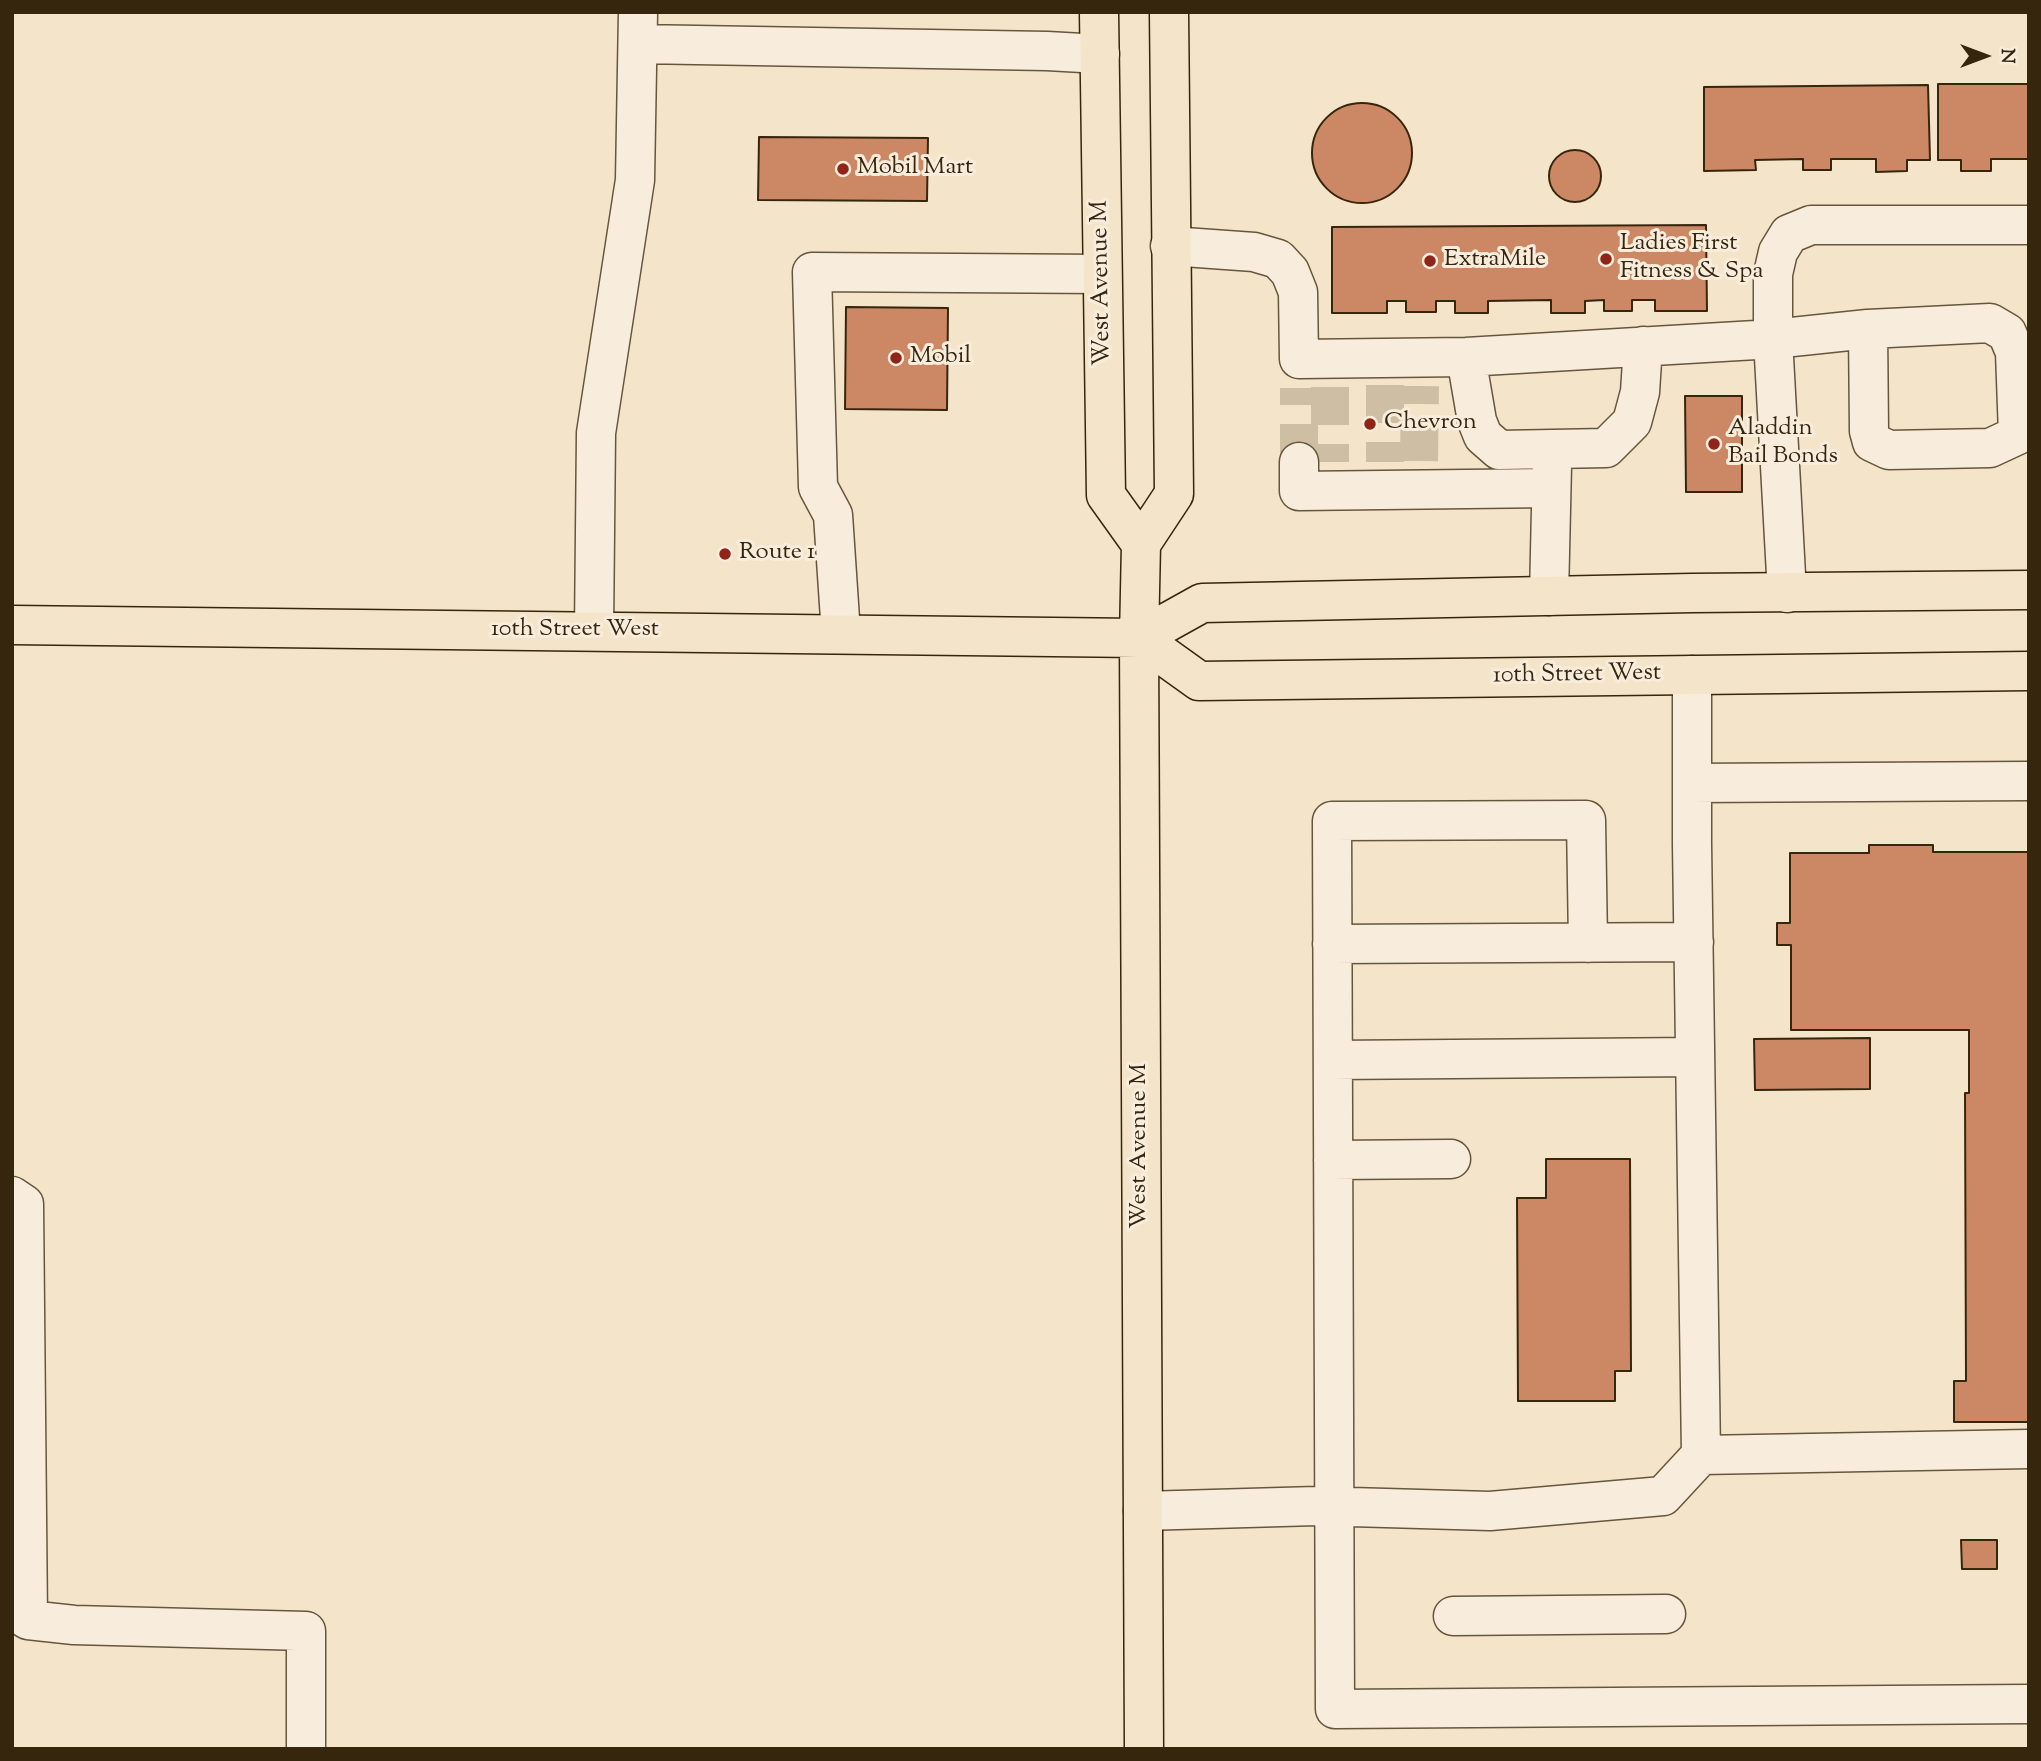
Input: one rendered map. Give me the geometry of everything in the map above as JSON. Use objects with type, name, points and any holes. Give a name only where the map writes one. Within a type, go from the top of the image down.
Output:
[{"type":"main road","name":"West Avenue M","points":[[1099,12],[1106,495],[1141,544],[1139,638],[1144,1749]]},
{"type":"main road","points":[[1141,544],[1174,494],[1169,12]]},
{"type":"main road","name":"10th Street West","points":[[12,625],[1139,638],[1202,603],[2029,590]]},
{"type":"main road","name":"10th Street West","points":[[1139,638],[1199,681],[2029,671]]},
{"type":"lane","points":[[594,631],[596,433],[635,180],[638,28],[1100,54]]},
{"type":"lane","points":[[1787,593],[1773,339],[1773,274],[1778,252],[1789,234],[1811,225],[2029,225]]},
{"type":"lane","points":[[1170,246],[1254,252],[1278,259],[1290,272],[1298,292],[1315,373],[1403,371],[1466,357],[1773,339],[1868,329],[1990,323],[2007,333],[2015,352],[2018,435],[1990,448],[1889,450],[1872,442],[1869,431],[1868,329]]},
{"type":"lane","points":[[841,634],[833,515],[818,487],[812,272],[1102,274]]},
{"type":"lane","points":[[1466,357],[1483,436],[1499,450],[1606,448],[1632,422],[1640,392],[1643,346]]},
{"type":"lane","points":[[1549,596],[1552,450]]},
{"type":"lane","points":[[1320,471],[1551,488]]},
{"type":"lane","points":[[1143,1511],[1335,1507],[1490,1511],[1606,1503],[1663,1496],[1701,1455],[1692,675]]},
{"type":"lane","points":[[1692,783],[2029,781]]},
{"type":"lane","points":[[1588,943],[1586,820],[1332,821],[1335,1709],[2029,1704]]},
{"type":"lane","points":[[1332,944],[1693,942]]},
{"type":"lane","points":[[1333,1060],[1695,1057]]},
{"type":"lane","points":[[1333,1160],[1451,1159]]},
{"type":"lane","points":[[12,1196],[24,1204],[20,1615],[74,1625],[306,1631],[306,1749]]},
{"type":"lane","points":[[1701,1455],[2029,1449]]},
{"type":"lane","points":[[1453,1616],[1666,1614]]},
{"type":"building","points":[[1938,84],[2029,84],[2029,159],[1991,159],[1991,171],[1961,171],[1961,160],[1938,160]]},
{"type":"building","points":[[1928,85],[1930,160],[1907,160],[1907,171],[1876,172],[1876,159],[1831,159],[1831,170],[1803,170],[1803,159],[1755,160],[1756,170],[1704,171],[1704,87]]},
{"type":"building","points":[[1362,103],[1381,107],[1397,118],[1408,134],[1412,153],[1408,172],[1397,188],[1381,199],[1362,203],[1343,199],[1327,188],[1316,172],[1312,153],[1316,134],[1327,118],[1343,107]]},
{"type":"building","name":"Mobil Mart","points":[[759,137],[928,138],[927,201],[758,200]]},
{"type":"building","points":[[1575,150],[1585,152],[1593,158],[1599,166],[1599,186],[1593,194],[1585,200],[1575,202],[1565,200],[1557,194],[1551,186],[1549,176],[1551,166],[1557,158],[1565,152]]},
{"type":"building","points":[[1706,225],[1707,311],[1655,311],[1655,300],[1632,300],[1632,311],[1604,311],[1604,300],[1585,301],[1585,313],[1551,313],[1551,300],[1488,301],[1488,313],[1455,313],[1455,301],[1436,301],[1436,312],[1406,312],[1406,301],[1387,301],[1387,313],[1332,313],[1332,227]]},
{"type":"building","name":"Mobil","points":[[846,307],[948,308],[947,410],[845,409]]},
{"type":"building","name":"Aladdin Bail Bonds","points":[[1685,396],[1742,396],[1742,492],[1686,492]]},
{"type":"building","points":[[1869,845],[1933,845],[1933,852],[2029,852],[2029,1422],[1954,1422],[1954,1381],[1966,1381],[1965,1093],[1969,1093],[1969,1030],[1791,1030],[1791,945],[1777,945],[1777,923],[1790,923],[1790,853],[1869,853]]},
{"type":"building","points":[[1870,1038],[1870,1089],[1755,1090],[1754,1039]]},
{"type":"building","points":[[1546,1159],[1630,1159],[1631,1371],[1615,1371],[1615,1401],[1518,1401],[1517,1198],[1546,1198]]},
{"type":"building","points":[[1961,1540],[1997,1540],[1997,1569],[1962,1569]]},
{"type":"tunnel","points":[[1385,385],[1385,462]]},
{"type":"tunnel","points":[[1419,461],[1420,386]]},
{"type":"tunnel","points":[[1330,387],[1330,462]]},
{"type":"tunnel","points":[[1299,388],[1299,462]]},
{"type":"place","name":"Mobil Mart","points":[[843,169]]},
{"type":"place","name":"Ladies First Fitness & Spa","points":[[1606,259]]},
{"type":"place","name":"ExtraMile","points":[[1430,261]]},
{"type":"place","name":"Mobil","points":[[896,358]]},
{"type":"place","name":"Chevron","points":[[1370,424]]},
{"type":"place","name":"Aladdin Bail Bonds","points":[[1714,444]]},
{"type":"place","name":"Route 1","points":[[725,554]]}]
